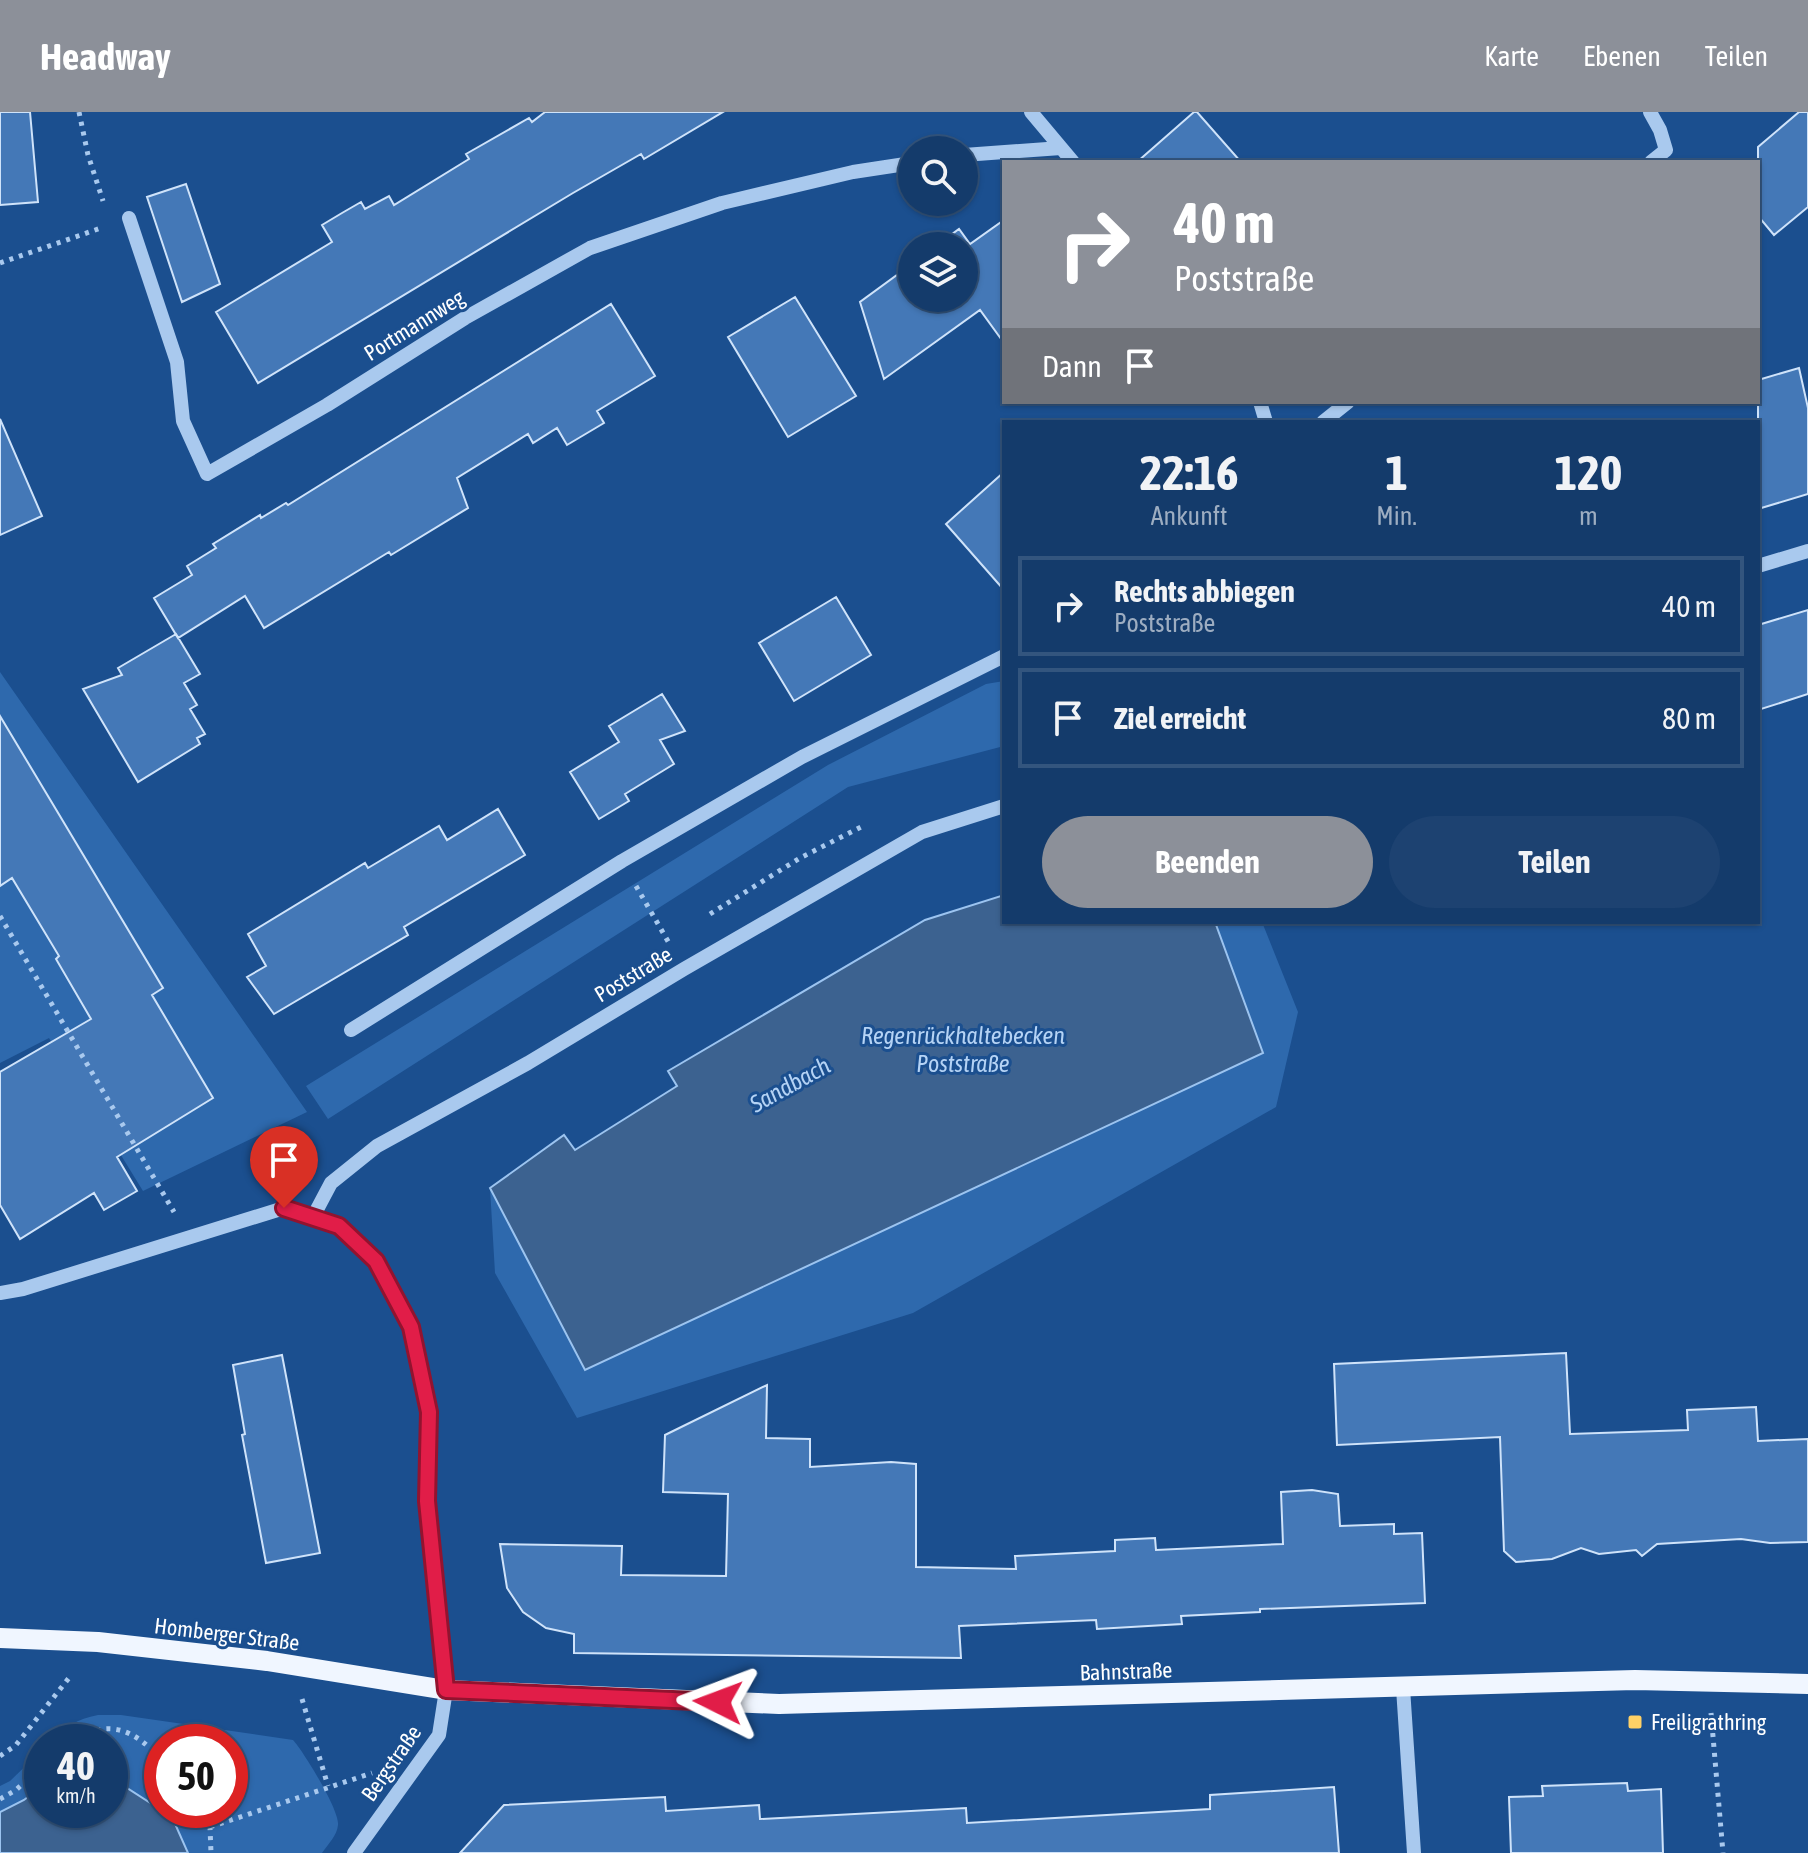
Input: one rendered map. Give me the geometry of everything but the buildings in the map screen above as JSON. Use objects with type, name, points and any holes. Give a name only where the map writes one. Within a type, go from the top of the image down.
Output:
[{"type":"main road","name":"Homberger Straße","points":[[0,1638],[98,1642],[293,1665],[446,1690]]},
{"type":"main road","name":"Bahnstraße","points":[[446,1690],[779,1704],[1635,1680],[1808,1684]]},
{"type":"street","points":[[1031,112],[1071,160]]},
{"type":"street","points":[[1650,112],[1666,150],[1654,160]]},
{"type":"street","points":[[978,154],[1061,148]]},
{"type":"street","name":"Portmannweg","points":[[129,218],[177,362],[183,421],[207,474],[327,405],[465,318],[590,248],[722,203],[853,172],[898,165]]},
{"type":"street","points":[[1326,420],[1346,404]]},
{"type":"street","points":[[1760,565],[1808,551]]},
{"type":"street","points":[[351,1030],[622,861],[802,757],[1002,657]]},
{"type":"street","name":"Poststraße","points":[[313,1217],[331,1183],[377,1146],[528,1063],[922,832],[1002,807]]},
{"type":"street","points":[[0,1293],[37,1285],[284,1208],[339,1226],[376,1261],[411,1327],[429,1412],[427,1501],[446,1690]]},
{"type":"street","points":[[1403,1688],[1414,1853]]},
{"type":"street","name":"Bergstraße","points":[[354,1853],[439,1735],[446,1690]]},
{"type":"path","points":[[79,112],[98,187]]},
{"type":"path","points":[[0,263],[129,218]]},
{"type":"path","points":[[622,861],[657,924]]},
{"type":"path","points":[[0,916],[189,1237]]},
{"type":"path","points":[[0,1756],[16,1745],[98,1642]]},
{"type":"path","points":[[248,1814],[328,1786],[293,1665]]},
{"type":"path","points":[[1707,1680],[1723,1853]]},
{"type":"path","points":[[128,1730],[144,1743]]},
{"type":"path","points":[[0,1799],[24,1783]]},
{"type":"path","points":[[210,1828],[211,1853]]},
{"type":"shaded area","points":[[0,672],[307,1112],[143,1191],[49,1038],[0,1063]]},
{"type":"shaded area","points":[[1002,681],[1002,747],[848,787],[328,1119],[306,1086],[828,765],[986,684]]},
{"type":"shaded area","name":"Regenrückhaltebecken Poststraße","points":[[1002,896],[1002,924],[1263,924],[1298,1012],[1276,1107],[913,1313],[577,1418],[495,1273],[490,1188],[564,1135],[575,1150],[677,1086],[668,1071],[925,920]]},
{"type":"shaded area","points":[[98,1715],[121,1715],[183,1724],[144,1724],[144,1828],[248,1828],[248,1733],[293,1740],[328,1795],[337,1818],[336,1833],[322,1853],[0,1853],[0,1786],[24,1767],[24,1828],[128,1828],[128,1724],[72,1724]]},
{"type":"water","name":"Regenrückhaltebecken Poststraße","points":[[1002,896],[1002,924],[1216,924],[1263,1053],[585,1370],[490,1188],[564,1135],[575,1150],[677,1086],[668,1071],[925,920]]},
{"type":"water","points":[[128,1789],[144,1799],[144,1828],[177,1828],[188,1853],[0,1853],[0,1812],[24,1800],[24,1828],[128,1828]]},
{"type":"place","name":"Freiligrathring","points":[[1635,1722]]},
{"type":"route","points":[[284,1208],[339,1226],[376,1261],[411,1327],[429,1412],[427,1501],[446,1690],[718,1702]]},
{"type":"water label","name":"Sandbach","points":[[790,1085]]}]
